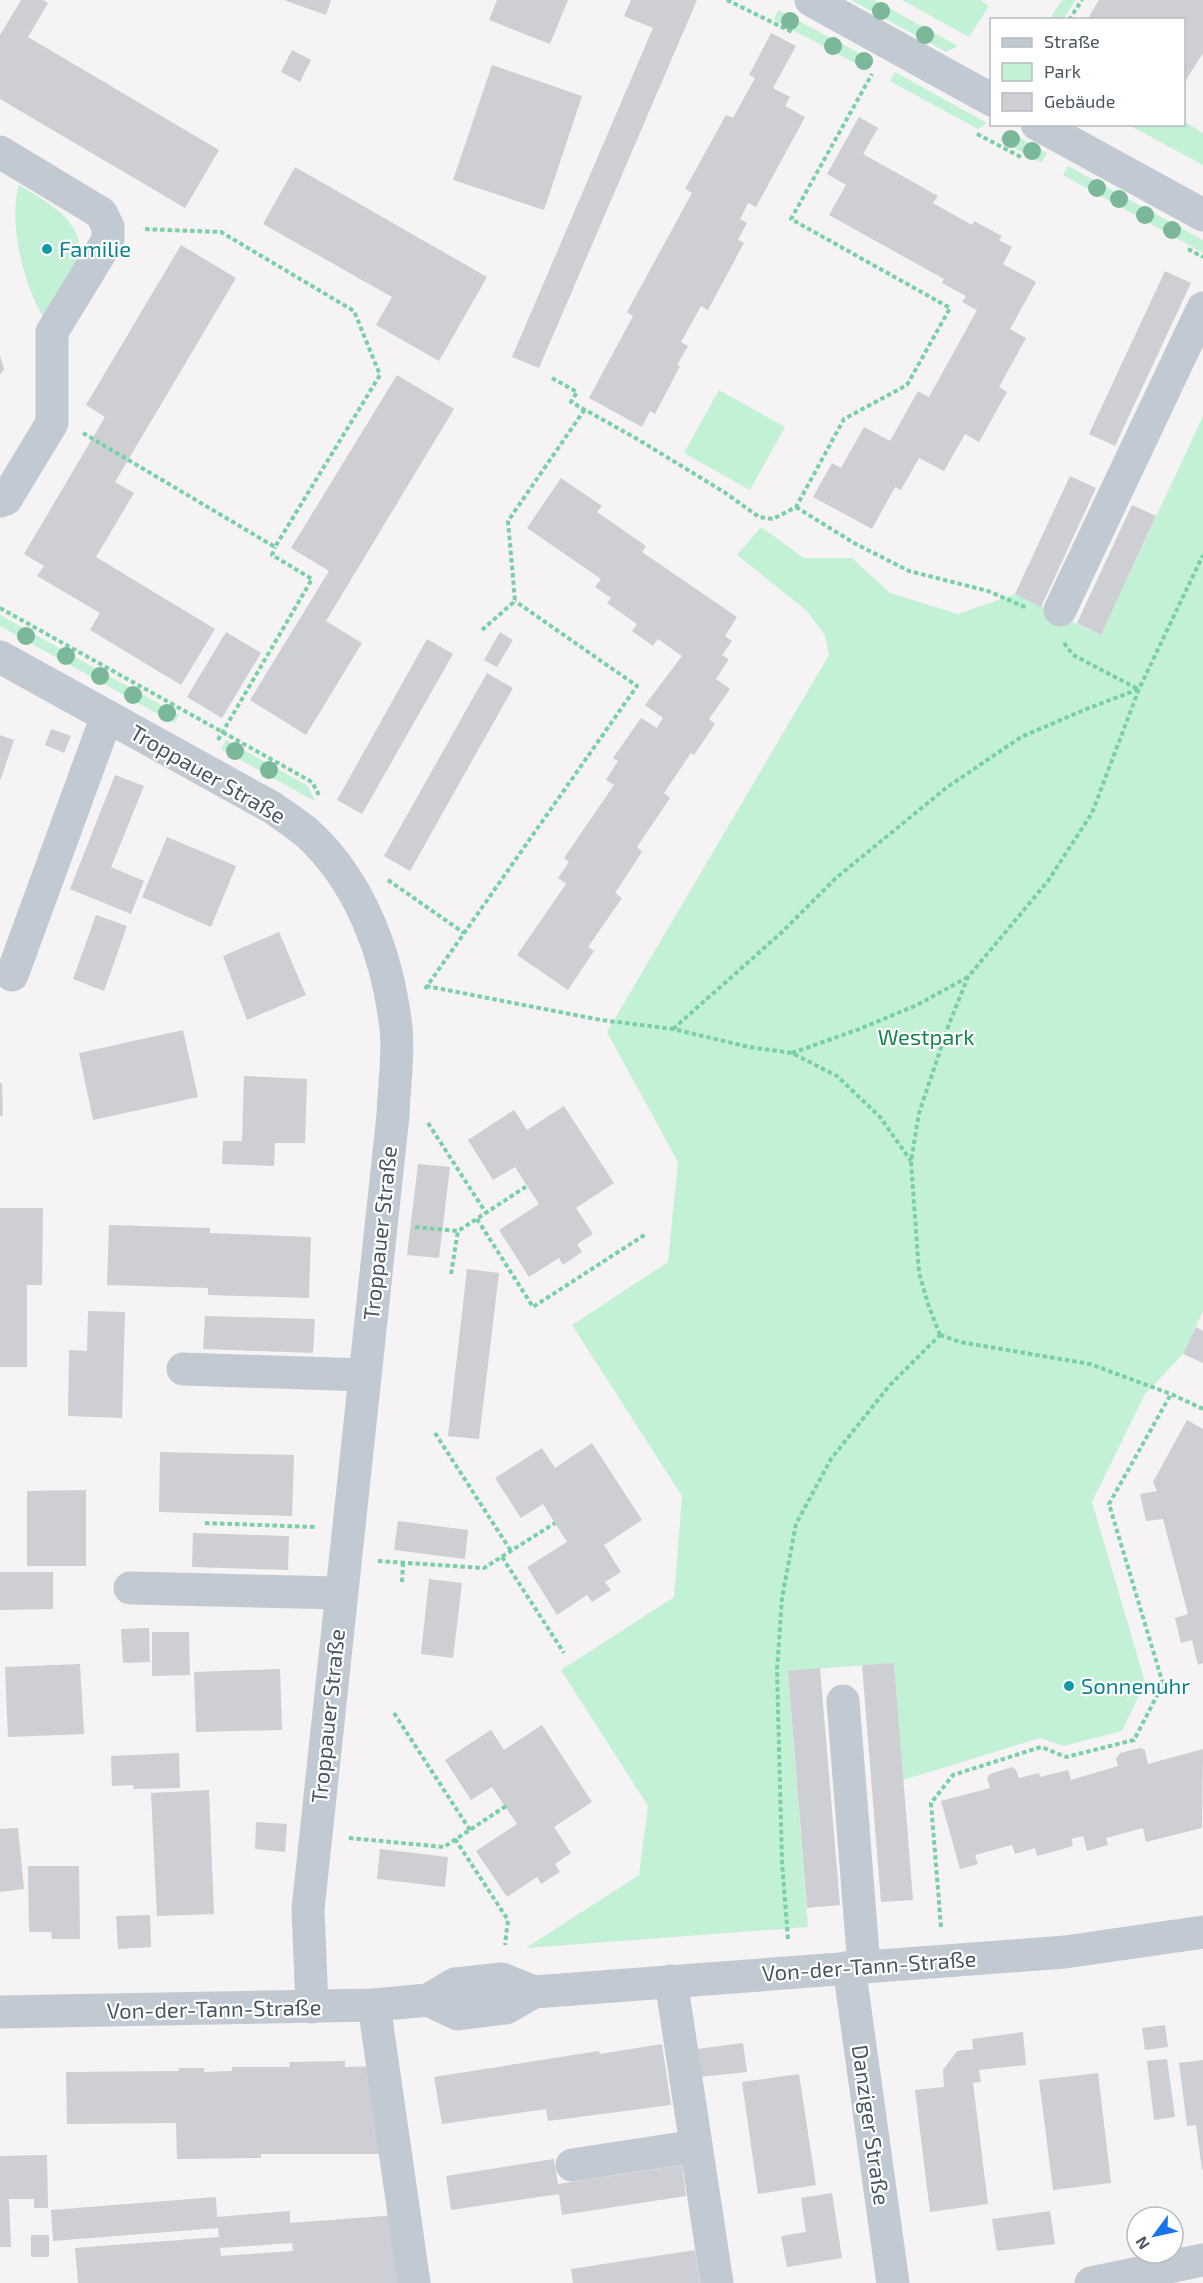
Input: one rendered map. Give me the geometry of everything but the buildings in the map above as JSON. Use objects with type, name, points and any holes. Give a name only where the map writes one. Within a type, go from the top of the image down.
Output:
[{"type":"street","points":[[811,0],[891,42],[990,99]]},
{"type":"street","points":[[1040,126],[1203,215]]},
{"type":"street","points":[[0,152],[101,213],[108,227],[108,240],[52,333],[52,423],[6,499],[0,501]]},
{"type":"street","points":[[1060,610],[1203,308]]},
{"type":"street","name":"Troppauer Straße","points":[[0,657],[273,808],[306,832],[343,875],[372,928],[382,957],[396,1030],[393,1115],[308,1910],[312,2007]]},
{"type":"street","points":[[12,975],[107,716]]},
{"type":"street","points":[[183,1369],[364,1375]]},
{"type":"street","points":[[130,1588],[341,1593]]},
{"type":"street","name":"Danziger Straße","points":[[843,1701],[857,1966],[893,2283]]},
{"type":"street","name":"Von-der-Tann-Straße","points":[[428,2000],[458,2014],[506,2008],[534,1992],[1065,1952],[1203,1932]]},
{"type":"street","name":"Von-der-Tann-Straße","points":[[0,2012],[374,2005],[428,2000],[455,1984],[502,1978],[534,1992]]},
{"type":"street","points":[[671,1982],[717,2283]]},
{"type":"street","points":[[374,2005],[414,2283]]},
{"type":"street","points":[[572,2165],[696,2145]]},
{"type":"street","points":[[1091,2283],[1203,2260]]},
{"type":"path","points":[[1070,18],[1082,0]]},
{"type":"path","points":[[552,378],[577,392],[571,402],[696,475],[759,517],[773,519],[785,515],[796,507],[844,419],[907,385],[950,308],[791,219],[891,42]]},
{"type":"path","points":[[108,227],[220,232],[354,311],[380,375],[275,547],[272,555],[312,579],[236,709]]},
{"type":"path","points":[[515,601],[508,521],[585,409]]},
{"type":"path","points":[[52,414],[275,547]]},
{"type":"path","points":[[796,507],[854,543],[909,571],[988,591],[1032,610],[1060,610],[1059,635],[1073,655],[1139,689]]},
{"type":"path","points":[[1203,555],[1139,689],[1092,813],[1048,881],[968,977],[949,1023],[919,1113],[911,1161],[919,1273],[940,1335],[960,1342],[1090,1364],[1171,1394],[1203,1409]]},
{"type":"path","points":[[482,630],[515,601]]},
{"type":"path","points":[[396,1030],[637,686],[515,601]]},
{"type":"path","points":[[673,1029],[781,933],[836,878],[946,788],[1021,737],[1139,689]]},
{"type":"path","points":[[381,875],[464,933]]},
{"type":"path","points":[[792,1053],[857,1030],[917,1005],[968,977]]},
{"type":"path","points":[[426,986],[601,1020],[673,1029],[749,1047],[792,1053],[837,1076],[880,1117],[911,1161]]},
{"type":"path","points":[[428,1122],[486,1213]]},
{"type":"path","points":[[381,1223],[458,1232],[527,1186]]},
{"type":"path","points":[[477,1219],[533,1307],[646,1234]]},
{"type":"path","points":[[451,1274],[458,1232]]},
{"type":"path","points":[[790,1971],[782,1862],[777,1670],[782,1598],[796,1524],[831,1459],[889,1386],[940,1335]]},
{"type":"path","points":[[943,1960],[931,1803],[953,1775],[1041,1747],[1066,1757],[1134,1740],[1163,1683],[1109,1504],[1171,1394]]},
{"type":"path","points":[[435,1433],[511,1551]]},
{"type":"path","points":[[205,1523],[346,1543],[403,1563],[484,1568],[555,1523]]},
{"type":"path","points":[[502,1557],[564,1653]]},
{"type":"path","points":[[402,1582],[403,1563]]},
{"type":"path","points":[[394,1713],[470,1830]]},
{"type":"path","points":[[316,1834],[444,1847],[506,1806]]},
{"type":"path","points":[[456,1839],[508,1920],[502,1978]]},
{"type":"green space","points":[[851,0],[874,0],[958,46],[946,52]]},
{"type":"green space","points":[[902,0],[980,0],[989,6],[969,37]]},
{"type":"green space","points":[[1062,0],[1076,0],[1064,18],[1051,18]]},
{"type":"green space","points":[[778,10],[874,61],[868,70],[774,20]]},
{"type":"green space","points":[[895,72],[987,123],[978,129],[890,81]]},
{"type":"green space","points":[[1185,122],[1203,133],[1203,165],[1131,126],[1185,126]]},
{"type":"green space","points":[[1005,130],[1047,153],[1041,163],[1000,140]]},
{"type":"green space","points":[[1068,166],[1203,240],[1203,253],[1063,175]]},
{"type":"green space","points":[[19,185],[64,216],[78,238],[79,251],[75,265],[43,317],[29,287],[19,252],[15,217]]},
{"type":"green space","points":[[719,390],[785,427],[750,490],[684,453]]},
{"type":"green space","name":"Westpark","points":[[1203,416],[1203,1311],[1183,1354],[1145,1394],[1092,1502],[1145,1682],[1122,1731],[1064,1746],[1040,1738],[903,1780],[894,1663],[788,1671],[808,1927],[526,1948],[639,1875],[648,1806],[561,1670],[674,1597],[682,1496],[572,1325],[668,1262],[678,1162],[607,1032],[829,655],[825,635],[806,610],[737,555],[761,527],[804,558],[852,558],[890,593],[958,614],[1015,594],[1101,635]]},
{"type":"green space","points":[[0,615],[179,715],[174,723],[0,626]]},
{"type":"green space","points":[[226,740],[308,786],[316,802],[221,749]]},
{"type":"place","name":"Familie","points":[[47,249]]},
{"type":"place","name":"Sonnenuhr","points":[[1069,1686]]}]
